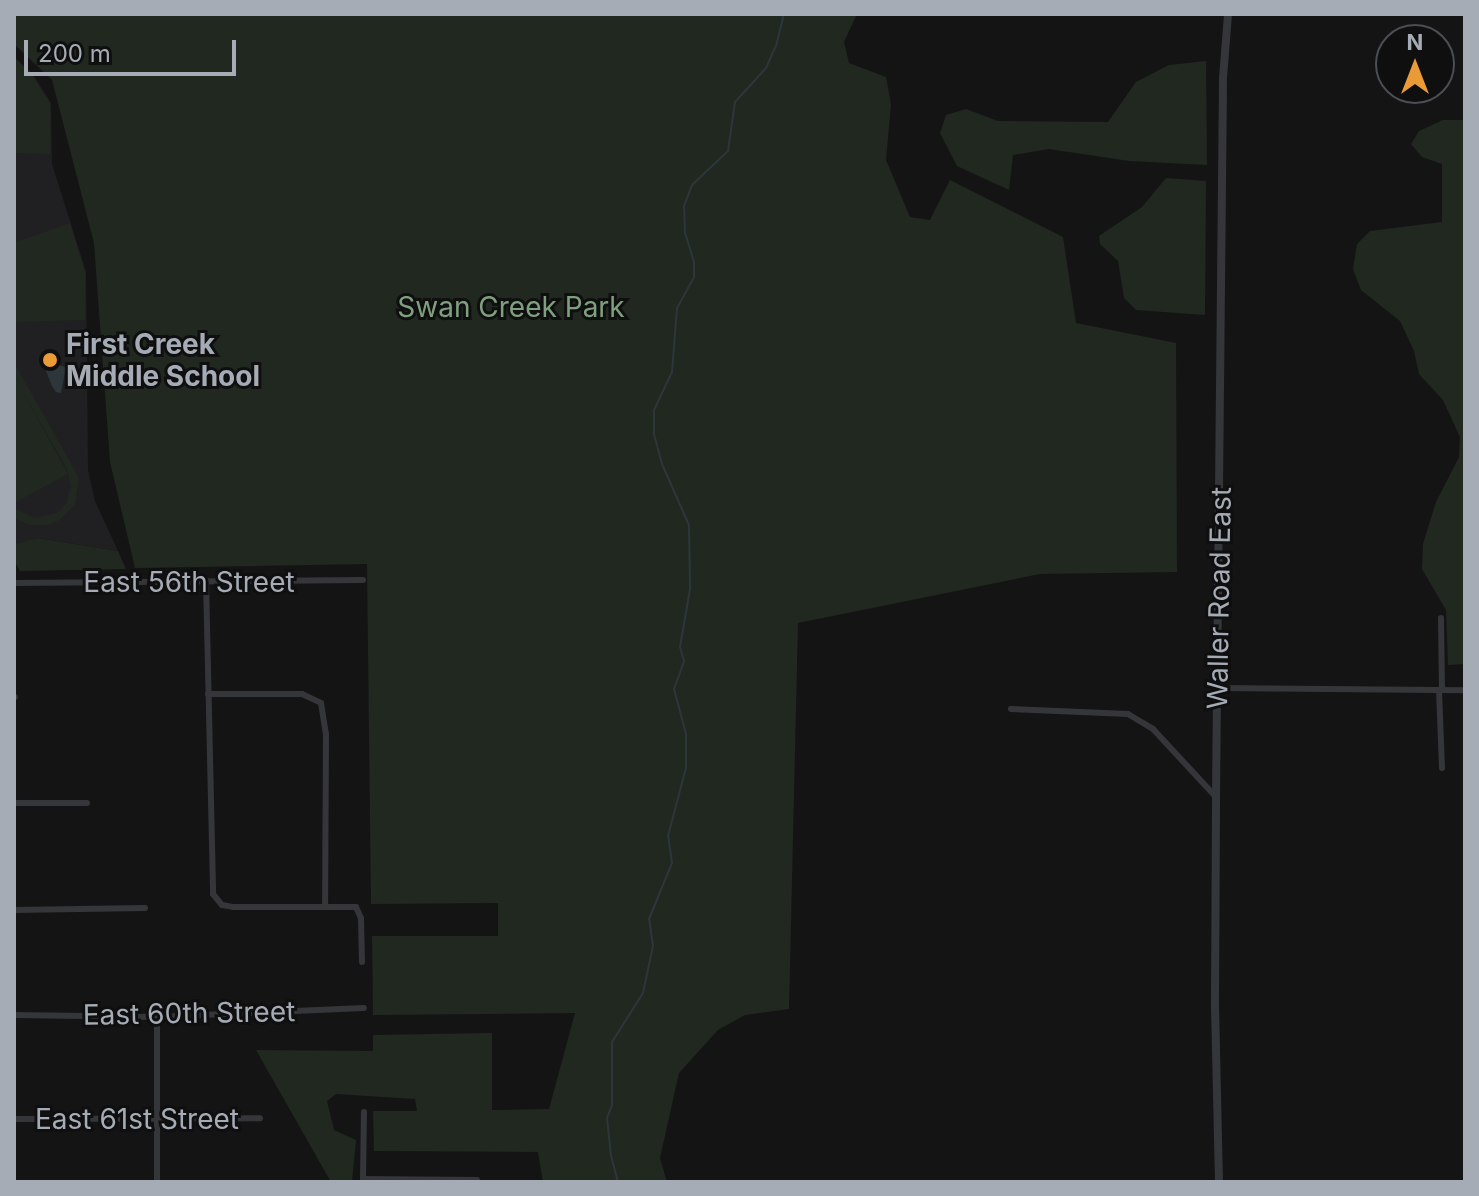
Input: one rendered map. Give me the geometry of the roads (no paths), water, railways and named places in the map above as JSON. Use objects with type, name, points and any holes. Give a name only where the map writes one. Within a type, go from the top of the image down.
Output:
[{"type":"street","name":"Waller Road East","points":[[1219,1182],[1215,1000],[1216,797],[1223,78],[1228,14]]},
{"type":"street","points":[[206,580],[210,882],[216,900],[233,907],[354,907],[359,912],[362,962]]},
{"type":"street","name":"East 56th Street","points":[[14,583],[363,580]]},
{"type":"street","points":[[1441,618],[1442,768]]},
{"type":"street","points":[[1218,688],[1465,690]]},
{"type":"street","points":[[208,694],[302,694],[321,703],[326,734],[325,906]]},
{"type":"street","points":[[1011,709],[1128,714],[1140,719],[1216,797]]},
{"type":"street","points":[[14,803],[87,803]]},
{"type":"street","points":[[14,910],[145,908]]},
{"type":"street","name":"East 60th Street","points":[[14,1015],[157,1017],[364,1008]]},
{"type":"street","points":[[157,1017],[157,1182]]},
{"type":"street","points":[[364,1112],[362,1181],[477,1180]]},
{"type":"street","name":"East 61st Street","points":[[14,1119],[260,1118]]},
{"type":"waterway","points":[[618,1182],[611,1156],[607,1118],[612,1105],[612,1042],[643,993],[653,946],[649,919],[672,863],[668,836],[686,768],[686,734],[674,689],[684,661],[680,647],[690,589],[689,525],[662,464],[654,435],[654,410],[672,372],[677,308],[694,277],[694,262],[685,233],[684,206],[692,185],[728,151],[735,102],[766,68],[776,46],[784,14]]},
{"type":"place","name":"First Creek Middle School","points":[[50,360]]},
{"type":"park label","name":"Swan Creek Park","points":[[511,307]]}]
